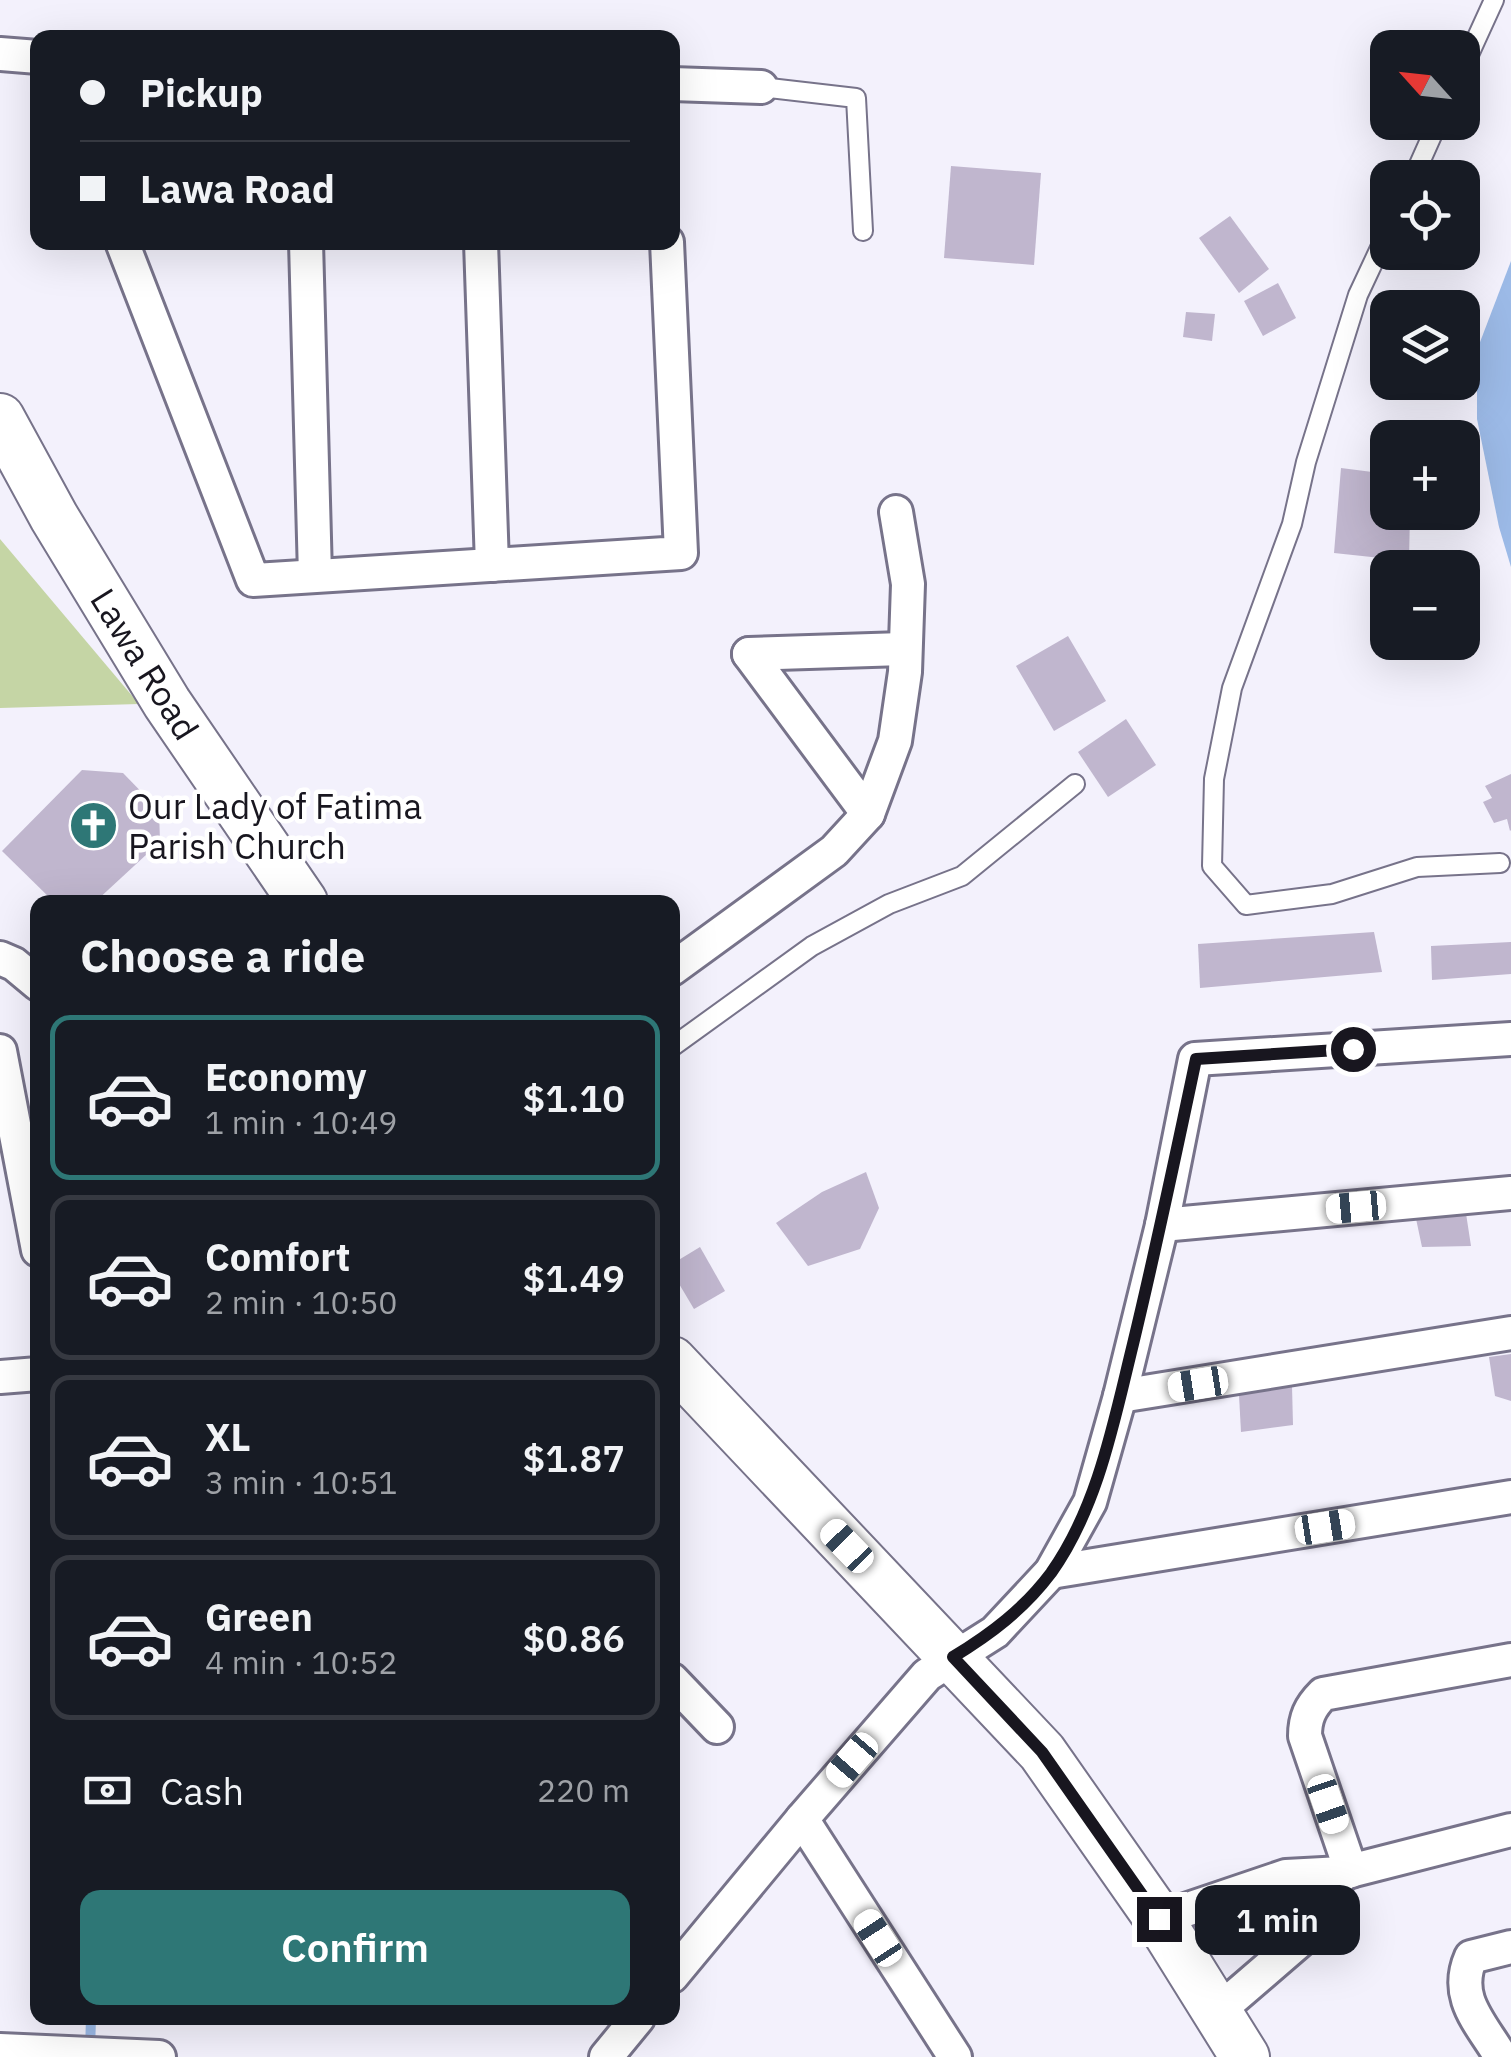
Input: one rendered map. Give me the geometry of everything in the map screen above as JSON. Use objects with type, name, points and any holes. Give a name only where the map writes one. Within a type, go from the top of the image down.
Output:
[{"type":"main road","name":"Lawa Road","points":[[0,418],[54,517],[157,686],[298,895]]},
{"type":"main road","points":[[680,1368],[1042,1752],[1159,1919],[1246,2057]]},
{"type":"street","points":[[0,54],[30,56]]},
{"type":"street","points":[[680,84],[761,86]]},
{"type":"street","points":[[125,250],[253,580],[681,554],[666,250]]},
{"type":"street","points":[[306,250],[315,576]]},
{"type":"street","points":[[480,250],[492,564]]},
{"type":"street","points":[[680,963],[834,851],[868,814],[895,741],[904,672],[908,584],[896,512]]},
{"type":"street","points":[[868,814],[749,654],[904,649]]},
{"type":"street","points":[[0,958],[30,977]]},
{"type":"street","points":[[680,1966],[927,1675],[995,1632],[1052,1572],[1090,1502],[1120,1396],[1162,1224],[1196,1059],[1511,1039]]},
{"type":"street","points":[[0,1050],[30,1208]]},
{"type":"street","points":[[1162,1224],[1511,1193]]},
{"type":"street","points":[[1120,1396],[1511,1333]]},
{"type":"street","points":[[0,1377],[30,1375]]},
{"type":"street","points":[[1052,1572],[1511,1497]]},
{"type":"street","points":[[1217,2012],[1311,1931],[1346,1872],[1305,1736],[1305,1720],[1312,1705],[1323,1694],[1511,1660]]},
{"type":"street","points":[[680,1688],[717,1727]]},
{"type":"street","points":[[802,1818],[955,2057]]},
{"type":"street","points":[[1159,1919],[1286,1876],[1346,1872],[1511,1830]]},
{"type":"street","points":[[1501,2057],[1465,1996],[1463,1976],[1471,1958],[1511,1947]]},
{"type":"street","points":[[606,2057],[632,2025]]},
{"type":"street","points":[[0,2050],[159,2057]]},
{"type":"lane","points":[[1480,31],[1494,0]]},
{"type":"lane","points":[[761,86],[856,98],[863,231]]},
{"type":"lane","points":[[1370,269],[1358,295],[1306,462],[1292,524],[1232,688],[1214,780],[1212,866],[1246,905],[1332,894],[1417,867],[1500,862]]},
{"type":"lane","points":[[680,1041],[812,946],[890,904],[962,876],[1075,784]]},
{"type":"green space","points":[[0,539],[139,704],[0,708]]},
{"type":"water","points":[[1511,261],[1511,567],[1477,419],[1480,342]]},
{"type":"building","points":[[951,166],[1041,173],[1034,265],[944,258]]},
{"type":"building","points":[[1230,216],[1269,269],[1239,293],[1199,238]]},
{"type":"building","points":[[1278,283],[1296,318],[1263,336],[1244,301]]},
{"type":"building","points":[[1186,312],[1215,314],[1212,341],[1183,337]]},
{"type":"building","points":[[1341,468],[1370,472],[1370,530],[1410,530],[1409,550],[1370,550],[1370,557],[1334,553]]},
{"type":"building","points":[[1068,636],[1106,701],[1054,731],[1016,666]]},
{"type":"building","points":[[1126,719],[1156,765],[1108,797],[1078,752]]},
{"type":"building","name":"Our Lady of Fatima Parish Church","points":[[82,770],[123,773],[159,810],[160,842],[103,895],[47,895],[2,851]]},
{"type":"building","points":[[1511,774],[1510,831],[1507,819],[1494,823],[1483,802],[1492,798],[1485,786]]},
{"type":"building","points":[[1374,932],[1382,972],[1200,988],[1198,944]]},
{"type":"building","points":[[1511,942],[1511,974],[1432,980],[1431,946]]},
{"type":"building","points":[[866,1172],[879,1208],[860,1249],[808,1266],[776,1223],[822,1192]]},
{"type":"building","points":[[1465,1207],[1471,1246],[1422,1247],[1415,1214]]},
{"type":"building","points":[[700,1247],[725,1291],[694,1309],[680,1285],[680,1259]]},
{"type":"building","points":[[1511,1354],[1511,1401],[1495,1396],[1489,1357]]},
{"type":"building","points":[[1292,1386],[1293,1425],[1241,1432],[1239,1395]]},
{"type":"waterway","points":[[90,2051],[91,2025]]},
{"type":"place","name":"Our Lady of Fatima Parish Church","points":[[93,826]]},
{"type":"route","points":[[1159,1919],[1042,1752],[953,1657],[995,1632],[1020,1609],[1052,1572],[1090,1502],[1162,1224],[1196,1059],[1353,1049]]}]
